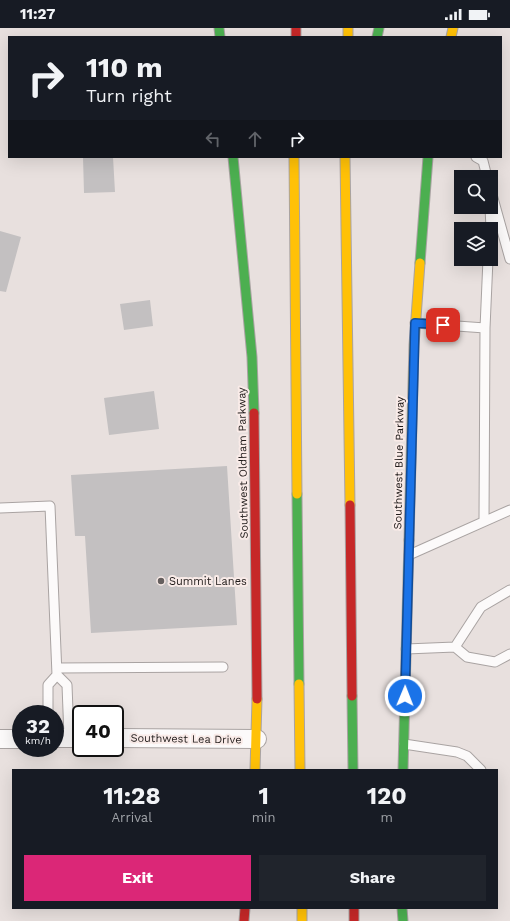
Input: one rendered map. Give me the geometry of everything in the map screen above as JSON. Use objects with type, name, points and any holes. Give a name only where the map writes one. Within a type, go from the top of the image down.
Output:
[{"type":"main road","name":"Southwest Oldham Parkway","points":[[233,158],[252,357],[255,429],[258,739],[255,769]]},
{"type":"main road","points":[[294,158],[300,769]]},
{"type":"main road","points":[[345,158],[352,769]]},
{"type":"main road","points":[[345,172],[348,158]]},
{"type":"main road","name":"Southwest Blue Parkway","points":[[403,769],[415,323],[428,158]]},
{"type":"main road","points":[[244,921],[245,909]]},
{"type":"main road","points":[[302,909],[302,921]]},
{"type":"main road","points":[[354,909],[354,921]]},
{"type":"main road","points":[[402,909],[403,921]]},
{"type":"street","name":"Southwest Lea Drive","points":[[124,738],[258,739]]},
{"type":"street","points":[[0,739],[12,739]]},
{"type":"lane","points":[[479,159],[483,170]]},
{"type":"lane","points":[[497,214],[510,259]]},
{"type":"lane","points":[[484,521],[485,328],[488,266]]},
{"type":"lane","points":[[415,323],[485,328]]},
{"type":"lane","points":[[0,508],[50,506],[57,671],[67,685],[68,738]]},
{"type":"lane","points":[[409,556],[510,510]]},
{"type":"lane","points":[[455,647],[481,607],[510,590]]},
{"type":"lane","points":[[406,650],[455,647],[468,657],[495,662],[510,654]]},
{"type":"lane","points":[[57,671],[223,667]]},
{"type":"lane","points":[[48,705],[48,685],[57,671]]},
{"type":"lane","points":[[404,744],[457,752],[466,756],[480,769]]},
{"type":"building","points":[[83,158],[113,158],[115,192],[84,193]]},
{"type":"building","points":[[0,231],[21,237],[6,292],[0,291]]},
{"type":"building","points":[[150,300],[153,326],[124,330],[120,304]]},
{"type":"building","points":[[154,391],[159,429],[109,435],[104,398]]},
{"type":"building","name":"Summit Lanes","points":[[227,466],[237,625],[91,633],[85,536],[75,536],[71,475]]},
{"type":"traffic: fast","points":[[219,28],[220,36]]},
{"type":"traffic: fast","points":[[377,36],[379,28]]},
{"type":"traffic: fast","points":[[233,158],[252,357],[254,413]]},
{"type":"traffic: fast","points":[[420,263],[428,158]]},
{"type":"traffic: fast","points":[[297,494],[299,684]]},
{"type":"traffic: fast","points":[[403,769],[409,540]]},
{"type":"traffic: fast","points":[[352,696],[353,769]]},
{"type":"traffic: fast","points":[[402,909],[403,921]]},
{"type":"traffic: slow","points":[[348,28],[348,36]]},
{"type":"traffic: slow","points":[[451,36],[453,28]]},
{"type":"traffic: slow","points":[[294,158],[297,494]]},
{"type":"traffic: slow","points":[[345,158],[350,505]]},
{"type":"traffic: slow","points":[[409,540],[414,345],[420,263]]},
{"type":"traffic: slow","points":[[299,684],[300,769]]},
{"type":"traffic: slow","points":[[255,769],[257,699]]},
{"type":"traffic: slow","points":[[302,909],[302,921]]},
{"type":"traffic: jam","points":[[296,28],[296,36]]},
{"type":"traffic: jam","points":[[254,413],[257,699]]},
{"type":"traffic: jam","points":[[350,505],[352,696]]},
{"type":"traffic: jam","points":[[244,921],[245,909]]},
{"type":"traffic: jam","points":[[354,909],[354,921]]},
{"type":"place","name":"Summit Lanes","points":[[161,581]]},
{"type":"route","points":[[405,696],[415,323],[443,325]]}]
